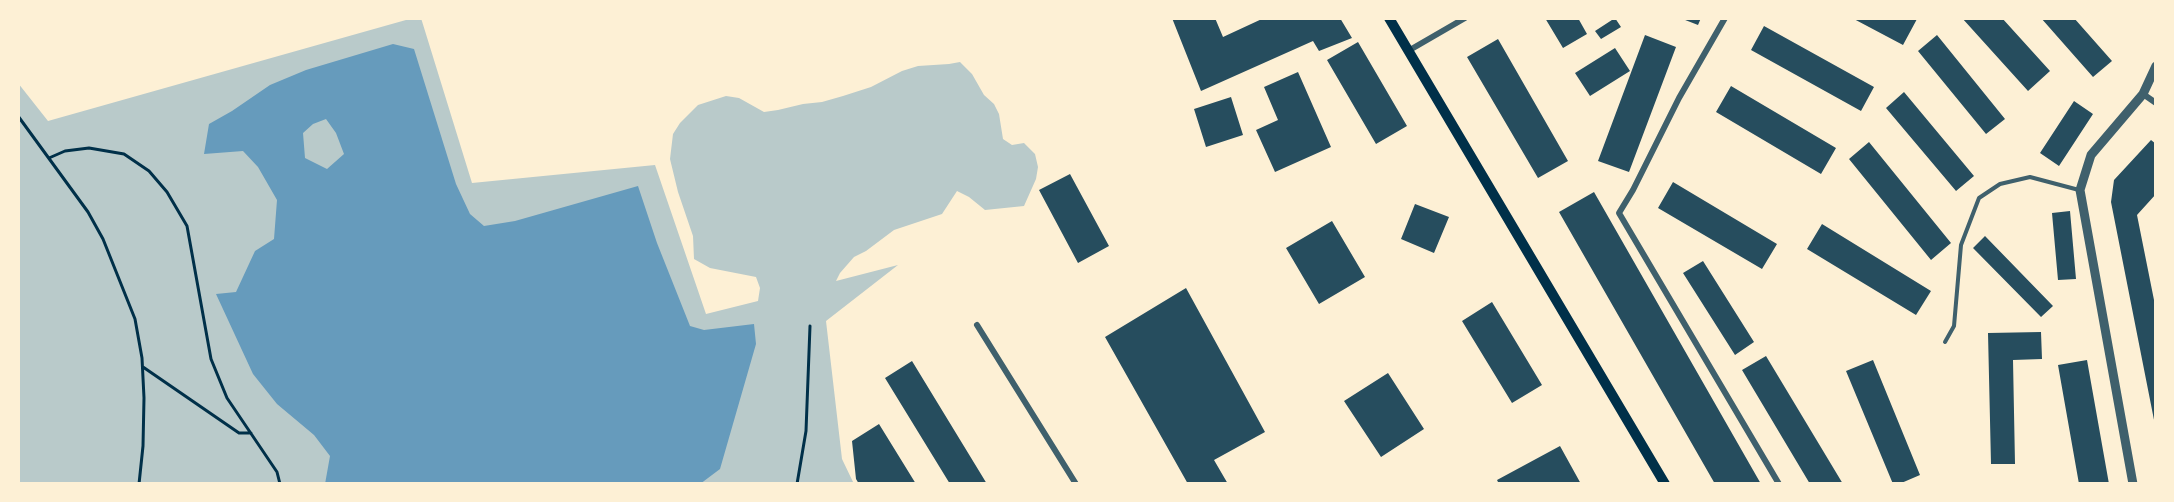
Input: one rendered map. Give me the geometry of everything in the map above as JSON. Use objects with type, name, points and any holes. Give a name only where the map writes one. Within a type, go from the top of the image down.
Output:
[{"type":"main road","points":[[1389,18],[1665,484]]},
{"type":"street","points":[[1408,51],[1465,18]]},
{"type":"street","points":[[1725,18],[1679,98],[1619,213],[1779,484]]},
{"type":"street","points":[[2133,484],[2080,190],[2091,155],[2143,94],[2156,66]]},
{"type":"street","points":[[2143,94],[2156,103]]},
{"type":"street","points":[[977,325],[1076,484]]},
{"type":"lane","points":[[1946,342],[1954,326],[1961,245],[1979,198],[2000,184],[2030,177],[2080,190]]},
{"type":"path","points":[[18,116],[88,212],[103,239],[135,319],[143,367],[143,446],[139,484]]},
{"type":"path","points":[[49,158],[65,150],[89,148],[124,154],[149,171],[167,192],[187,226],[211,360],[227,398],[277,472],[280,484]]},
{"type":"path","points":[[797,484],[806,431],[810,326]]},
{"type":"path","points":[[143,367],[239,433],[251,433]]},
{"type":"shaded area","points":[[413,18],[421,18],[472,183],[655,165],[706,314],[758,301],[760,288],[756,277],[710,268],[694,259],[693,236],[670,159],[673,134],[680,123],[698,105],[726,96],[739,98],[764,112],[778,110],[843,96],[871,87],[902,71],[918,66],[960,62],[972,74],[984,95],[994,104],[999,114],[1003,139],[1012,145],[1024,143],[1035,154],[1038,167],[1036,179],[1024,206],[985,210],[957,191],[942,214],[894,230],[854,257],[840,273],[836,281],[898,265],[826,321],[842,459],[854,484],[18,484],[18,83],[48,121]]},
{"type":"water","points":[[393,44],[414,49],[456,184],[470,214],[484,226],[515,221],[638,186],[657,243],[690,326],[704,330],[754,324],[756,344],[720,469],[700,484],[325,484],[330,456],[314,435],[277,404],[253,374],[216,294],[236,292],[255,251],[274,239],[277,200],[258,167],[243,151],[204,154],[209,124],[270,85],[306,70]],"holes":[[[326,119],[336,133],[344,154],[327,169],[305,158],[303,133],[313,124]]]},
{"type":"building","points":[[1172,18],[1215,18],[1223,37],[1264,18],[1340,18],[1352,38],[1319,51],[1313,41],[1201,91]]},
{"type":"building","points":[[1545,18],[1578,18],[1587,34],[1563,48]]},
{"type":"building","points":[[1615,18],[1621,27],[1601,39],[1595,31]]},
{"type":"building","points":[[1680,18],[1701,18],[1698,25]]},
{"type":"building","points":[[1852,18],[1914,18],[1917,19],[1903,45]]},
{"type":"building","points":[[1962,18],[2002,18],[2050,71],[2028,91]]},
{"type":"building","points":[[2041,18],[2074,18],[2112,61],[2093,77]]},
{"type":"building","points":[[1764,26],[1874,87],[1861,111],[1751,50]]},
{"type":"building","points":[[1645,35],[1676,47],[1629,172],[1598,161]]},
{"type":"building","points":[[1937,35],[2005,119],[1986,134],[1918,51]]},
{"type":"building","points":[[1498,39],[1568,161],[1538,178],[1467,57]]},
{"type":"building","points":[[1358,42],[1407,126],[1376,144],[1327,60]]},
{"type":"building","points":[[1615,48],[1630,71],[1590,96],[1575,73]]},
{"type":"building","points":[[1298,72],[1331,147],[1275,172],[1256,130],[1278,120],[1264,87]]},
{"type":"building","points":[[1731,86],[1836,148],[1821,174],[1716,112]]},
{"type":"building","points":[[1904,92],[1974,176],[1956,191],[1886,108]]},
{"type":"building","points":[[1231,97],[1243,135],[1206,147],[1194,109]]},
{"type":"building","points":[[2074,101],[2093,114],[2059,166],[2040,153]]},
{"type":"building","points":[[2151,140],[2156,144],[2156,194],[2137,215],[2156,310],[2155,425],[2111,202],[2114,180]]},
{"type":"building","points":[[1869,142],[1951,243],[1931,260],[1849,159]]},
{"type":"building","points":[[1070,174],[1109,246],[1078,263],[1039,190]]},
{"type":"building","points":[[1673,182],[1777,244],[1762,269],[1658,208]]},
{"type":"building","points":[[1594,192],[1761,484],[1715,484],[1559,212]]},
{"type":"building","points":[[1415,204],[1449,217],[1434,253],[1401,239]]},
{"type":"building","points":[[2070,211],[2076,279],[2058,280],[2052,213]]},
{"type":"building","points":[[1332,221],[1365,277],[1319,304],[1286,248]]},
{"type":"building","points":[[1822,224],[1931,291],[1916,315],[1807,249]]},
{"type":"building","points":[[1985,236],[2053,306],[2041,317],[1973,248]]},
{"type":"building","points":[[1703,261],[1754,342],[1735,355],[1683,273]]},
{"type":"building","points":[[1186,288],[1265,432],[1214,460],[1228,484],[1188,484],[1105,337]]},
{"type":"building","points":[[1492,302],[1542,385],[1512,403],[1462,321]]},
{"type":"building","points":[[2041,332],[2042,359],[2013,360],[2015,464],[1991,464],[1988,333]]},
{"type":"building","points":[[1766,356],[1843,484],[1810,484],[1742,370]]},
{"type":"building","points":[[1873,360],[1920,475],[1899,484],[1893,484],[1846,371]]},
{"type":"building","points":[[2087,360],[2109,484],[2079,484],[2058,365]]},
{"type":"building","points":[[912,361],[987,484],[950,484],[885,378]]},
{"type":"building","points":[[1388,373],[1424,429],[1381,457],[1344,401]]},
{"type":"building","points":[[879,424],[916,484],[859,484],[856,479],[852,441]]},
{"type":"building","points":[[1560,446],[1581,484],[1499,484],[1497,480]]}]
